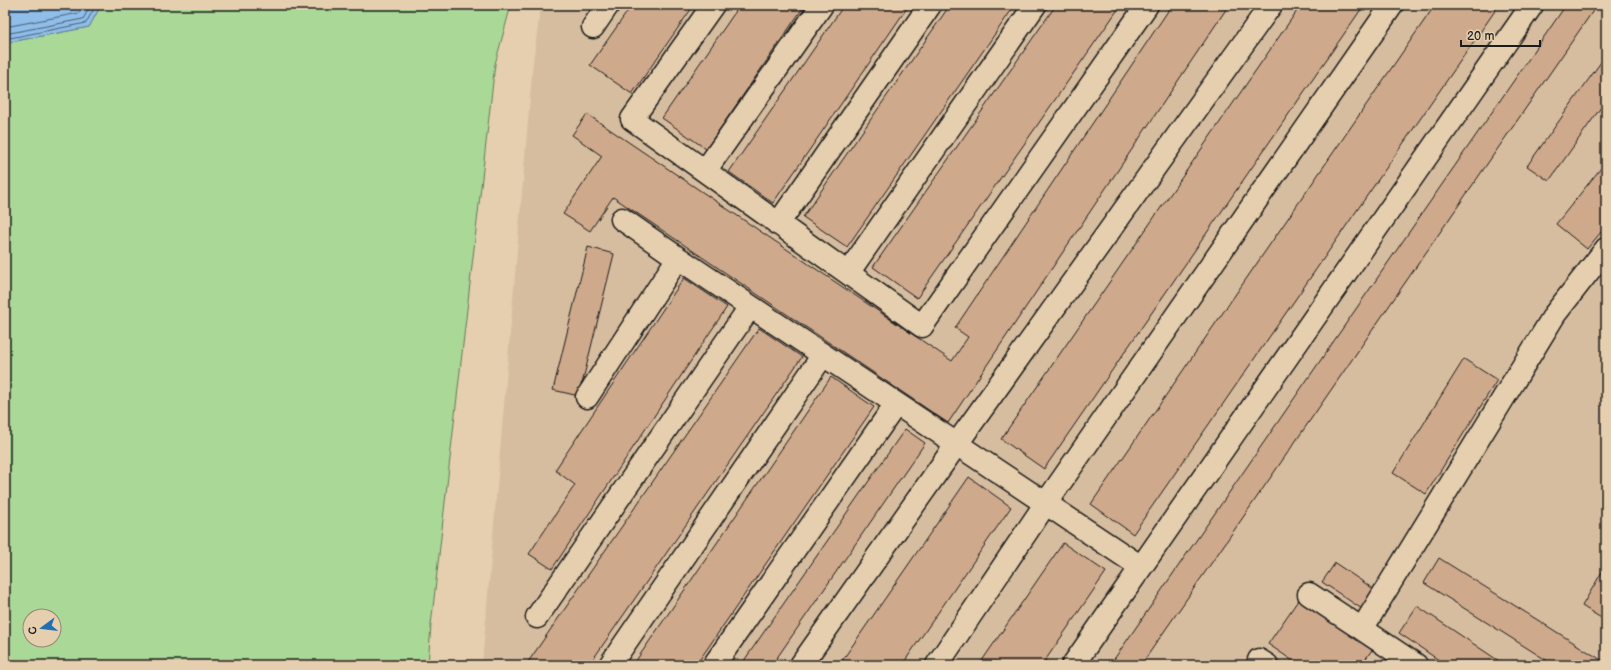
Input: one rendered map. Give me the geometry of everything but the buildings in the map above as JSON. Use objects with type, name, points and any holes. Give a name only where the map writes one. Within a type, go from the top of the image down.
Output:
[{"type":"lane","points":[[593,26],[608,5]]},
{"type":"lane","points":[[713,5],[632,119],[922,326],[1147,5]]},
{"type":"lane","points":[[705,171],[822,5]]},
{"type":"lane","points":[[778,224],[930,5]]},
{"type":"lane","points":[[848,273],[1035,5]]},
{"type":"lane","points":[[801,665],[956,445],[1271,5]]},
{"type":"lane","points":[[937,665],[1046,503],[1392,5]]},
{"type":"lane","points":[[1073,665],[1532,5]]},
{"type":"lane","points":[[622,220],[956,445],[1141,567]]},
{"type":"lane","points":[[1362,629],[1555,314],[1606,249]]},
{"type":"lane","points":[[587,397],[678,258]]},
{"type":"lane","points":[[537,616],[750,307]]},
{"type":"lane","points":[[610,665],[823,355]]},
{"type":"lane","points":[[714,665],[896,404]]},
{"type":"lane","points":[[1309,594],[1416,665]]},
{"type":"shaded area","points":[[541,5],[1606,5],[1606,665],[482,665],[533,62]]},
{"type":"green space","points":[[100,5],[511,5],[495,64],[431,625],[428,665],[5,665],[5,43],[89,27]]},
{"type":"water","points":[[5,5],[100,5],[100,7],[89,27],[5,43]]}]
